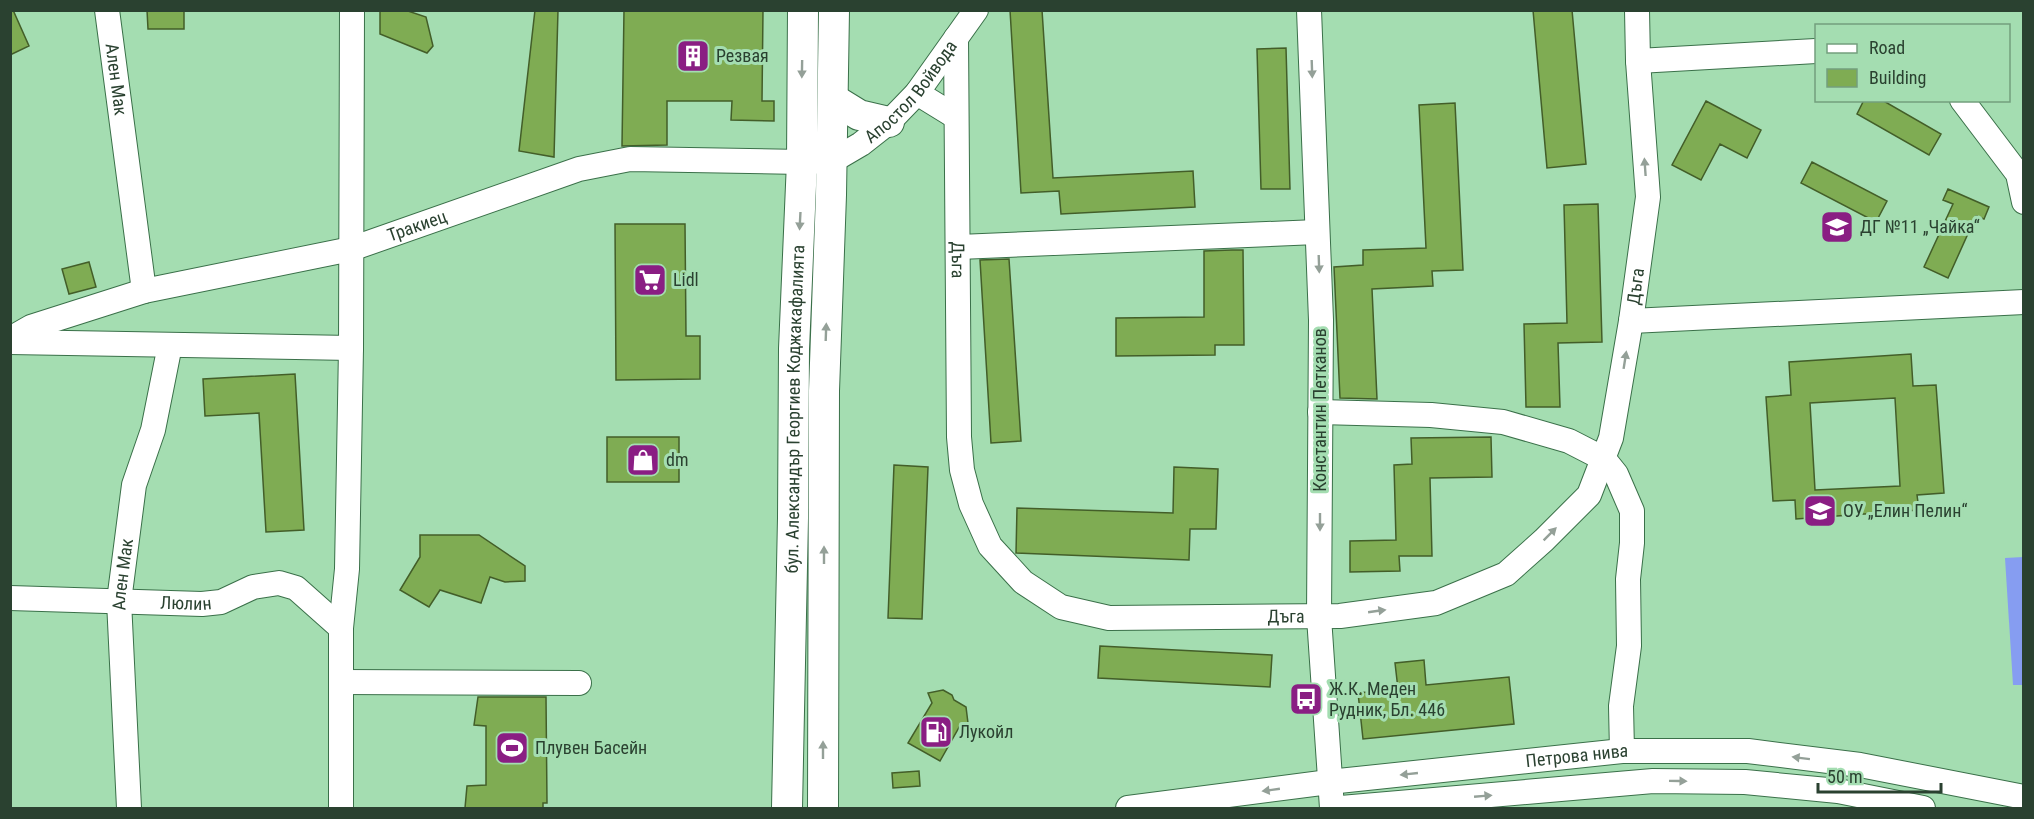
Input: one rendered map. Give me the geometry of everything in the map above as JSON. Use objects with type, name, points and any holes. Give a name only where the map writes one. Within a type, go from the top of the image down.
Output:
[{"type":"main road","name":"бул. Александър Георгиев Коджакафалията","points":[[787,808],[794,349],[802,162],[803,10]]},
{"type":"main road","name":"бул. Александър Георгиев Коджакафалията","points":[[823,808],[824,391],[832,161],[834,10]]},
{"type":"main road","points":[[833,99],[859,115],[889,122]]},
{"type":"street","name":"Ален Мак","points":[[107,10],[144,291]]},
{"type":"street","points":[[341,808],[342,628],[347,569],[351,348],[354,52],[352,10]]},
{"type":"street","name":"Апостол Войвода","points":[[832,161],[861,144],[889,122],[917,93],[976,10]]},
{"type":"street","name":"Константин Петканов","points":[[1309,10],[1321,320],[1319,617],[1332,808]]},
{"type":"street","name":"Дъга","points":[[956,38],[959,246],[958,437],[962,470],[971,504],[990,546],[1023,582],[1060,607],[1110,618],[1319,617],[1436,603],[1506,574],[1589,495],[1604,459],[1615,418],[1648,197],[1638,61],[1637,10]]},
{"type":"street","points":[[1638,61],[1815,51]]},
{"type":"street","points":[[931,73],[949,85],[956,93]]},
{"type":"street","points":[[917,93],[956,117]]},
{"type":"street","points":[[1964,102],[2018,174],[2024,202]]},
{"type":"street","name":"Тракиец","points":[[10,340],[31,327],[144,291],[351,249],[579,169],[630,159],[832,161]]},
{"type":"street","points":[[959,246],[1317,232]]},
{"type":"street","points":[[1631,321],[2024,302]]},
{"type":"street","name":"Тракиец","points":[[10,340],[351,348]]},
{"type":"street","name":"Ален Мак","points":[[129,808],[119,601],[134,485],[153,430],[170,345]]},
{"type":"street","points":[[1320,412],[1431,415],[1503,422],[1569,441],[1604,459],[1616,474],[1632,511],[1632,543],[1628,579],[1629,646],[1621,706],[1622,751]]},
{"type":"street","name":"Люлин","points":[[10,598],[202,604],[221,602],[253,587],[279,583],[296,588],[342,628]]},
{"type":"street","points":[[342,682],[579,682]]},
{"type":"street","name":"Петрова нива","points":[[1128,808],[1329,782],[1622,751],[1748,751],[1860,765],[2024,797]]},
{"type":"street","name":"Петрова нива","points":[[1341,808],[1653,781],[1745,782],[1838,791],[1923,808]]},
{"type":"shaded area","points":[[2023,557],[2023,685],[2013,685],[2005,558]]},
{"type":"building","points":[[10,10],[13,10],[29,46],[10,55]]},
{"type":"building","points":[[147,10],[184,10],[184,29],[148,29]]},
{"type":"building","points":[[380,10],[405,10],[426,17],[433,46],[427,53],[380,34]]},
{"type":"building","points":[[535,10],[558,10],[554,157],[519,151]]},
{"type":"building","name":"Резвая","points":[[624,10],[763,10],[762,101],[774,101],[774,121],[731,120],[732,101],[667,101],[667,145],[622,146]]},
{"type":"building","points":[[1010,10],[1042,10],[1053,178],[1193,171],[1195,207],[1061,214],[1059,191],[1021,193]]},
{"type":"building","points":[[1533,10],[1572,10],[1586,164],[1547,168]]},
{"type":"building","points":[[1286,48],[1290,189],[1261,189],[1257,49]]},
{"type":"building","points":[[1706,101],[1761,130],[1747,158],[1720,144],[1701,180],[1672,165]]},
{"type":"building","points":[[1863,102],[1885,102],[1941,134],[1929,155],[1857,114]]},
{"type":"building","points":[[1455,103],[1463,270],[1432,271],[1433,286],[1372,289],[1377,399],[1340,398],[1334,267],[1363,265],[1363,250],[1426,248],[1419,105]]},
{"type":"building","points":[[1812,162],[1887,201],[1876,222],[1801,183]]},
{"type":"building","points":[[1948,189],[1989,207],[1984,219],[1976,216],[1948,278],[1924,267],[1953,204],[1943,200]]},
{"type":"building","points":[[1598,204],[1602,342],[1558,343],[1560,407],[1526,407],[1524,324],[1567,323],[1564,205]]},
{"type":"building","name":"Lidl","points":[[615,224],[685,224],[686,336],[700,336],[700,379],[616,380]]},
{"type":"building","points":[[1243,250],[1244,345],[1215,345],[1215,355],[1116,356],[1116,318],[1204,317],[1204,251]]},
{"type":"building","points":[[1009,259],[1021,441],[991,443],[980,260]]},
{"type":"building","points":[[89,262],[96,287],[69,294],[62,269]]},
{"type":"building","points":[[1911,354],[1913,386],[1936,385],[1944,493],[1917,495],[1919,510],[1796,519],[1795,500],[1773,501],[1766,397],[1791,395],[1789,362]],"holes":[[[1895,398],[1900,486],[1815,490],[1810,403]]]},
{"type":"building","points":[[295,374],[304,530],[266,532],[259,413],[205,416],[203,379]]},
{"type":"building","name":"dm","points":[[607,437],[679,437],[679,482],[607,482]]},
{"type":"building","points":[[1491,437],[1492,477],[1430,478],[1432,556],[1399,556],[1400,571],[1350,572],[1350,541],[1396,540],[1394,465],[1412,464],[1411,438]]},
{"type":"building","points":[[894,465],[928,467],[922,619],[888,618]]},
{"type":"building","points":[[1174,467],[1218,469],[1216,529],[1190,529],[1189,560],[1016,553],[1017,508],[1173,513]]},
{"type":"building","points":[[420,535],[479,535],[525,566],[525,581],[505,582],[490,577],[481,603],[440,590],[429,607],[400,590],[420,557]]},
{"type":"building","points":[[1100,646],[1272,655],[1270,687],[1098,678]]},
{"type":"building","points":[[1424,660],[1426,685],[1509,677],[1514,724],[1363,739],[1358,693],[1398,689],[1395,663]]},
{"type":"building","points":[[943,690],[966,707],[968,723],[961,724],[940,761],[908,743],[932,703],[928,693]]},
{"type":"building","points":[[478,697],[546,697],[547,803],[543,803],[543,808],[465,808],[467,786],[486,785],[486,726],[474,725]]},
{"type":"building","points":[[919,771],[920,786],[893,788],[892,773]]},
{"type":"place","name":"Резвая","points":[[693,56]]},
{"type":"place","name":"ДГ №11 „Чайка“","points":[[1837,227]]},
{"type":"place","name":"Lidl","points":[[650,280]]},
{"type":"place","name":"dm","points":[[643,460]]},
{"type":"place","name":"ОУ „Елин Пелин“","points":[[1820,511]]},
{"type":"place","name":"Ж.К. Меден Рудник, Бл. 446","points":[[1306,699]]},
{"type":"place","name":"Лукойл","points":[[936,732]]},
{"type":"place","name":"Плувен Басейн","points":[[512,748]]}]
